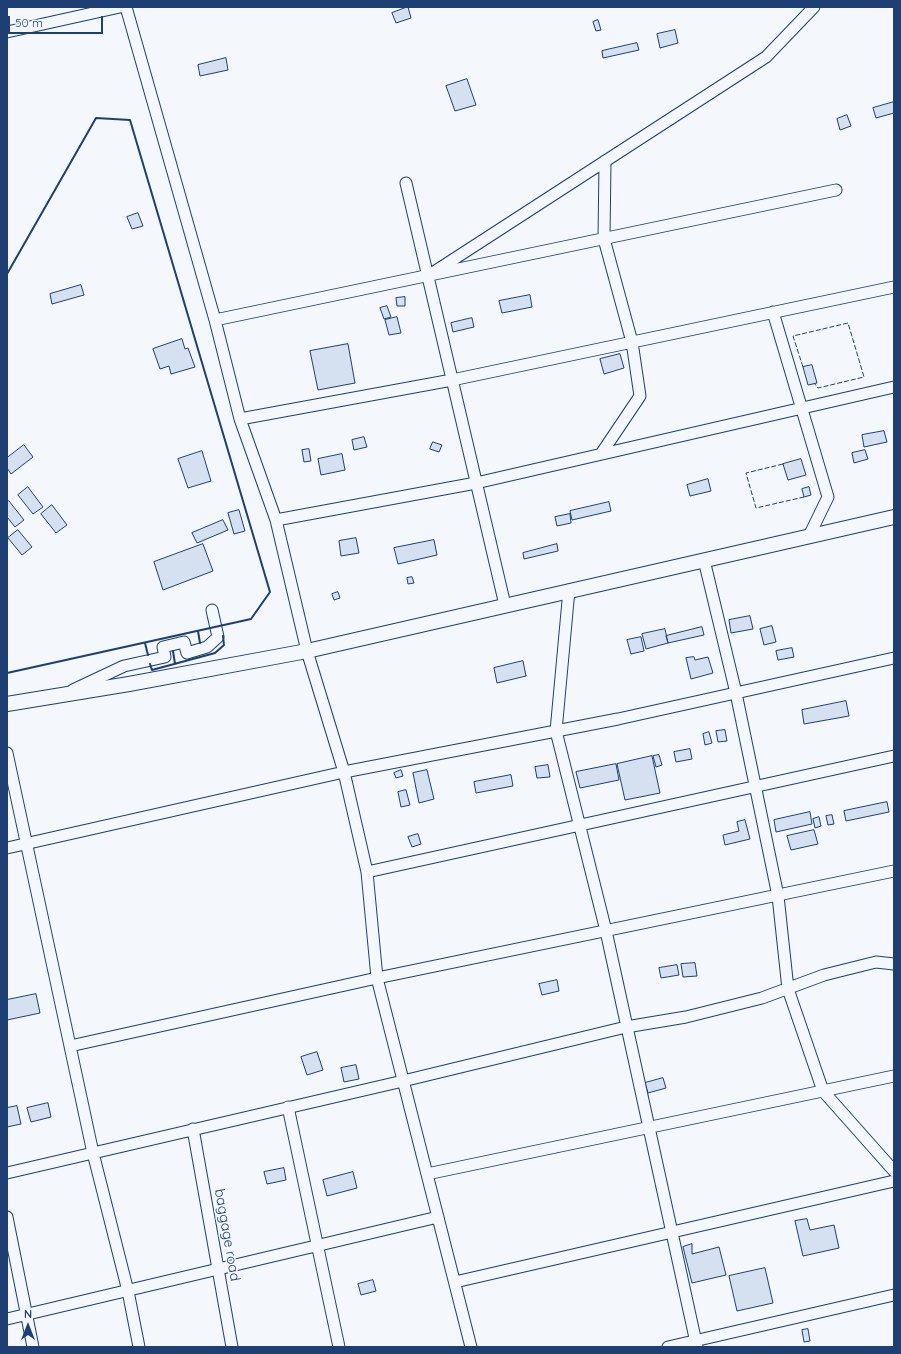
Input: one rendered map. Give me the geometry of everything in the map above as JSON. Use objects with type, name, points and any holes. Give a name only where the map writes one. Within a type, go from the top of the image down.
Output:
[{"type":"street","points":[[7,32],[120,7]]},
{"type":"street","points":[[126,7],[215,320],[240,419],[276,520],[307,652],[344,772],[367,872],[377,978],[471,1347]]},
{"type":"street","points":[[428,276],[766,57],[814,7]]},
{"type":"street","points":[[601,454],[640,396],[632,342],[604,239],[605,161]]},
{"type":"street","points":[[406,183],[505,605]]},
{"type":"street","points":[[215,320],[836,190]]},
{"type":"street","points":[[240,419],[452,380],[894,287]]},
{"type":"street","points":[[773,312],[828,497],[809,536]]},
{"type":"street","points":[[276,520],[476,483],[894,386]]},
{"type":"street","points":[[7,704],[307,652],[569,590],[894,517]]},
{"type":"street","points":[[704,560],[736,693],[778,896],[788,989],[823,1091],[894,1171]]},
{"type":"street","points":[[569,590],[556,731],[606,931],[696,1343]]},
{"type":"street","points":[[64,694],[124,666],[165,657],[163,647],[184,642],[187,652],[207,647],[218,637],[212,610]]},
{"type":"street","points":[[7,848],[344,772],[556,731],[894,658]]},
{"type":"street","points":[[7,753],[93,1153],[128,1291],[139,1347]]},
{"type":"street","points":[[367,872],[894,756]]},
{"type":"street","points":[[70,1046],[377,978],[894,871]]},
{"type":"street","points":[[7,1173],[403,1081],[626,1027],[686,1017],[762,998],[824,975],[876,962],[894,964]]},
{"type":"street","points":[[427,1174],[894,1076]]},
{"type":"street","points":[[288,1107],[340,1347]]},
{"type":"street","name":"baggage road","points":[[193,1129],[232,1347]]},
{"type":"street","points":[[455,1282],[894,1182]]},
{"type":"street","points":[[7,1217],[33,1347]]},
{"type":"street","points":[[7,1319],[438,1217]]},
{"type":"street","points":[[668,1347],[696,1343],[894,1295]]},
{"type":"building","points":[[408,7],[411,18],[396,23],[392,13]]},
{"type":"building","points":[[598,20],[601,30],[596,31],[593,22]]},
{"type":"building","points":[[675,30],[678,43],[660,48],[657,34]]},
{"type":"building","points":[[637,43],[639,50],[603,58],[602,51]]},
{"type":"building","points":[[226,58],[228,70],[200,76],[198,65]]},
{"type":"building","points":[[467,79],[476,105],[455,111],[446,86]]},
{"type":"building","points":[[894,102],[894,113],[876,118],[873,108]]},
{"type":"building","points":[[847,115],[851,126],[840,130],[837,119]]},
{"type":"building","points":[[138,213],[143,226],[132,229],[127,217]]},
{"type":"building","points":[[81,285],[84,295],[52,304],[50,294]]},
{"type":"building","points":[[530,295],[532,307],[502,313],[499,301]]},
{"type":"building","points":[[405,297],[405,306],[397,306],[396,298]]},
{"type":"building","points":[[387,306],[391,317],[384,319],[380,308]]},
{"type":"building","points":[[397,317],[401,333],[389,335],[385,320]]},
{"type":"building","points":[[472,318],[474,327],[453,332],[451,323]]},
{"type":"building","points":[[182,339],[185,349],[188,348],[195,367],[171,374],[169,366],[160,369],[153,349]]},
{"type":"building","points":[[348,344],[355,383],[318,390],[310,351]]},
{"type":"building","points":[[620,354],[624,368],[604,374],[600,359]]},
{"type":"building","points":[[812,365],[817,383],[808,385],[803,367]]},
{"type":"building","points":[[884,431],[887,442],[864,447],[862,435]]},
{"type":"building","points":[[364,437],[367,447],[354,450],[352,440]]},
{"type":"building","points":[[433,442],[442,445],[439,452],[430,449]]},
{"type":"building","points":[[24,445],[33,457],[11,474],[7,468],[7,458]]},
{"type":"building","points":[[309,449],[311,461],[304,462],[302,450]]},
{"type":"building","points":[[865,450],[868,459],[854,463],[852,453]]},
{"type":"building","points":[[202,451],[211,481],[188,488],[178,459]]},
{"type":"building","points":[[342,454],[345,470],[321,475],[318,459]]},
{"type":"building","points":[[801,459],[806,475],[788,480],[783,464]]},
{"type":"building","points":[[708,479],[711,491],[690,496],[687,485]]},
{"type":"building","points":[[28,487],[43,507],[33,514],[18,495]]},
{"type":"building","points":[[809,487],[811,495],[804,497],[802,489]]},
{"type":"building","points":[[9,501],[24,520],[15,527],[7,517],[7,502]]},
{"type":"building","points":[[609,502],[611,511],[572,520],[570,511]]},
{"type":"building","points":[[52,505],[67,525],[56,533],[41,514]]},
{"type":"building","points":[[239,510],[245,531],[234,534],[228,513]]},
{"type":"building","points":[[570,514],[571,523],[557,526],[555,517]]},
{"type":"building","points":[[223,520],[228,530],[197,543],[192,533]]},
{"type":"building","points":[[18,530],[32,547],[22,555],[8,538]]},
{"type":"building","points":[[356,538],[359,553],[341,556],[339,541]]},
{"type":"building","points":[[434,540],[437,555],[398,564],[394,548]]},
{"type":"building","points":[[203,544],[213,571],[163,590],[154,562]]},
{"type":"building","points":[[557,544],[558,551],[524,559],[523,553]]},
{"type":"building","points":[[412,577],[414,583],[408,584],[407,578]]},
{"type":"building","points":[[338,592],[340,598],[334,600],[332,594]]},
{"type":"building","points":[[750,616],[753,629],[731,633],[729,620]]},
{"type":"building","points":[[772,626],[776,642],[764,645],[760,629]]},
{"type":"building","points":[[702,627],[704,635],[668,643],[666,636]]},
{"type":"building","points":[[665,629],[668,643],[646,649],[642,634]]},
{"type":"building","points":[[641,637],[644,651],[631,654],[627,640]]},
{"type":"building","points":[[792,648],[794,657],[778,660],[776,651]]},
{"type":"building","points":[[694,657],[695,660],[708,657],[713,673],[691,679],[686,658]]},
{"type":"building","points":[[523,661],[526,676],[497,683],[494,668]]},
{"type":"building","points":[[846,701],[849,716],[804,724],[802,710]]},
{"type":"building","points":[[725,730],[727,741],[718,742],[716,731]]},
{"type":"building","points":[[709,732],[712,743],[705,745],[703,734]]},
{"type":"building","points":[[690,749],[692,759],[676,762],[674,752]]},
{"type":"building","points":[[659,755],[662,765],[656,767],[653,756]]},
{"type":"building","points":[[652,756],[660,793],[625,800],[617,764]]},
{"type":"building","points":[[616,764],[619,780],[580,788],[576,772]]},
{"type":"building","points":[[548,765],[550,777],[537,778],[535,767]]},
{"type":"building","points":[[401,770],[403,776],[396,778],[394,773]]},
{"type":"building","points":[[427,770],[434,799],[419,803],[413,773]]},
{"type":"building","points":[[511,775],[513,786],[476,793],[474,782]]},
{"type":"building","points":[[406,790],[410,805],[401,807],[398,792]]},
{"type":"building","points":[[887,802],[889,812],[846,821],[844,811]]},
{"type":"building","points":[[810,812],[812,824],[776,832],[774,820]]},
{"type":"building","points":[[832,815],[834,824],[828,825],[826,816]]},
{"type":"building","points":[[819,817],[821,826],[815,828],[813,819]]},
{"type":"building","points":[[745,820],[750,839],[725,845],[723,835],[739,831],[737,822]]},
{"type":"building","points":[[814,830],[818,844],[791,850],[787,836]]},
{"type":"building","points":[[418,834],[421,844],[412,847],[408,837]]},
{"type":"building","points":[[695,963],[697,976],[683,977],[681,964]]},
{"type":"building","points":[[677,965],[679,975],[661,978],[659,968]]},
{"type":"building","points":[[557,980],[559,991],[542,995],[539,984]]},
{"type":"building","points":[[36,994],[40,1013],[7,1020],[7,1000]]},
{"type":"building","points":[[317,1052],[323,1070],[307,1075],[301,1057]]},
{"type":"building","points":[[356,1065],[359,1079],[344,1082],[341,1068]]},
{"type":"building","points":[[663,1078],[666,1088],[648,1093],[645,1083]]},
{"type":"building","points":[[48,1103],[51,1117],[31,1122],[27,1108]]},
{"type":"building","points":[[17,1106],[21,1124],[7,1127],[7,1108]]},
{"type":"building","points":[[284,1168],[286,1180],[267,1184],[264,1172]]},
{"type":"building","points":[[353,1172],[357,1188],[327,1196],[323,1180]]},
{"type":"building","points":[[807,1219],[810,1230],[834,1225],[839,1248],[803,1256],[795,1221]]},
{"type":"building","points":[[692,1244],[692,1254],[719,1247],[726,1275],[692,1283],[683,1247]]},
{"type":"building","points":[[765,1268],[773,1303],[737,1311],[729,1276]]},
{"type":"building","points":[[373,1280],[376,1291],[361,1295],[358,1284]]},
{"type":"building","points":[[808,1329],[810,1341],[804,1342],[802,1330]]},
{"type":"fence","points":[[803,367],[793,336],[848,323],[864,377],[818,388],[814,383]]},
{"type":"fence","points":[[783,464],[746,473],[756,508],[804,497]]},
{"type":"wall","points":[[7,274],[96,118],[130,120],[270,592],[251,619],[7,673]]},
{"type":"wall","points":[[198,631],[200,643]]},
{"type":"wall","points":[[150,664],[152,670],[215,653],[224,645],[223,636]]},
{"type":"wall","points":[[145,643],[148,655]]},
{"type":"wall","points":[[173,651],[175,664]]}]
